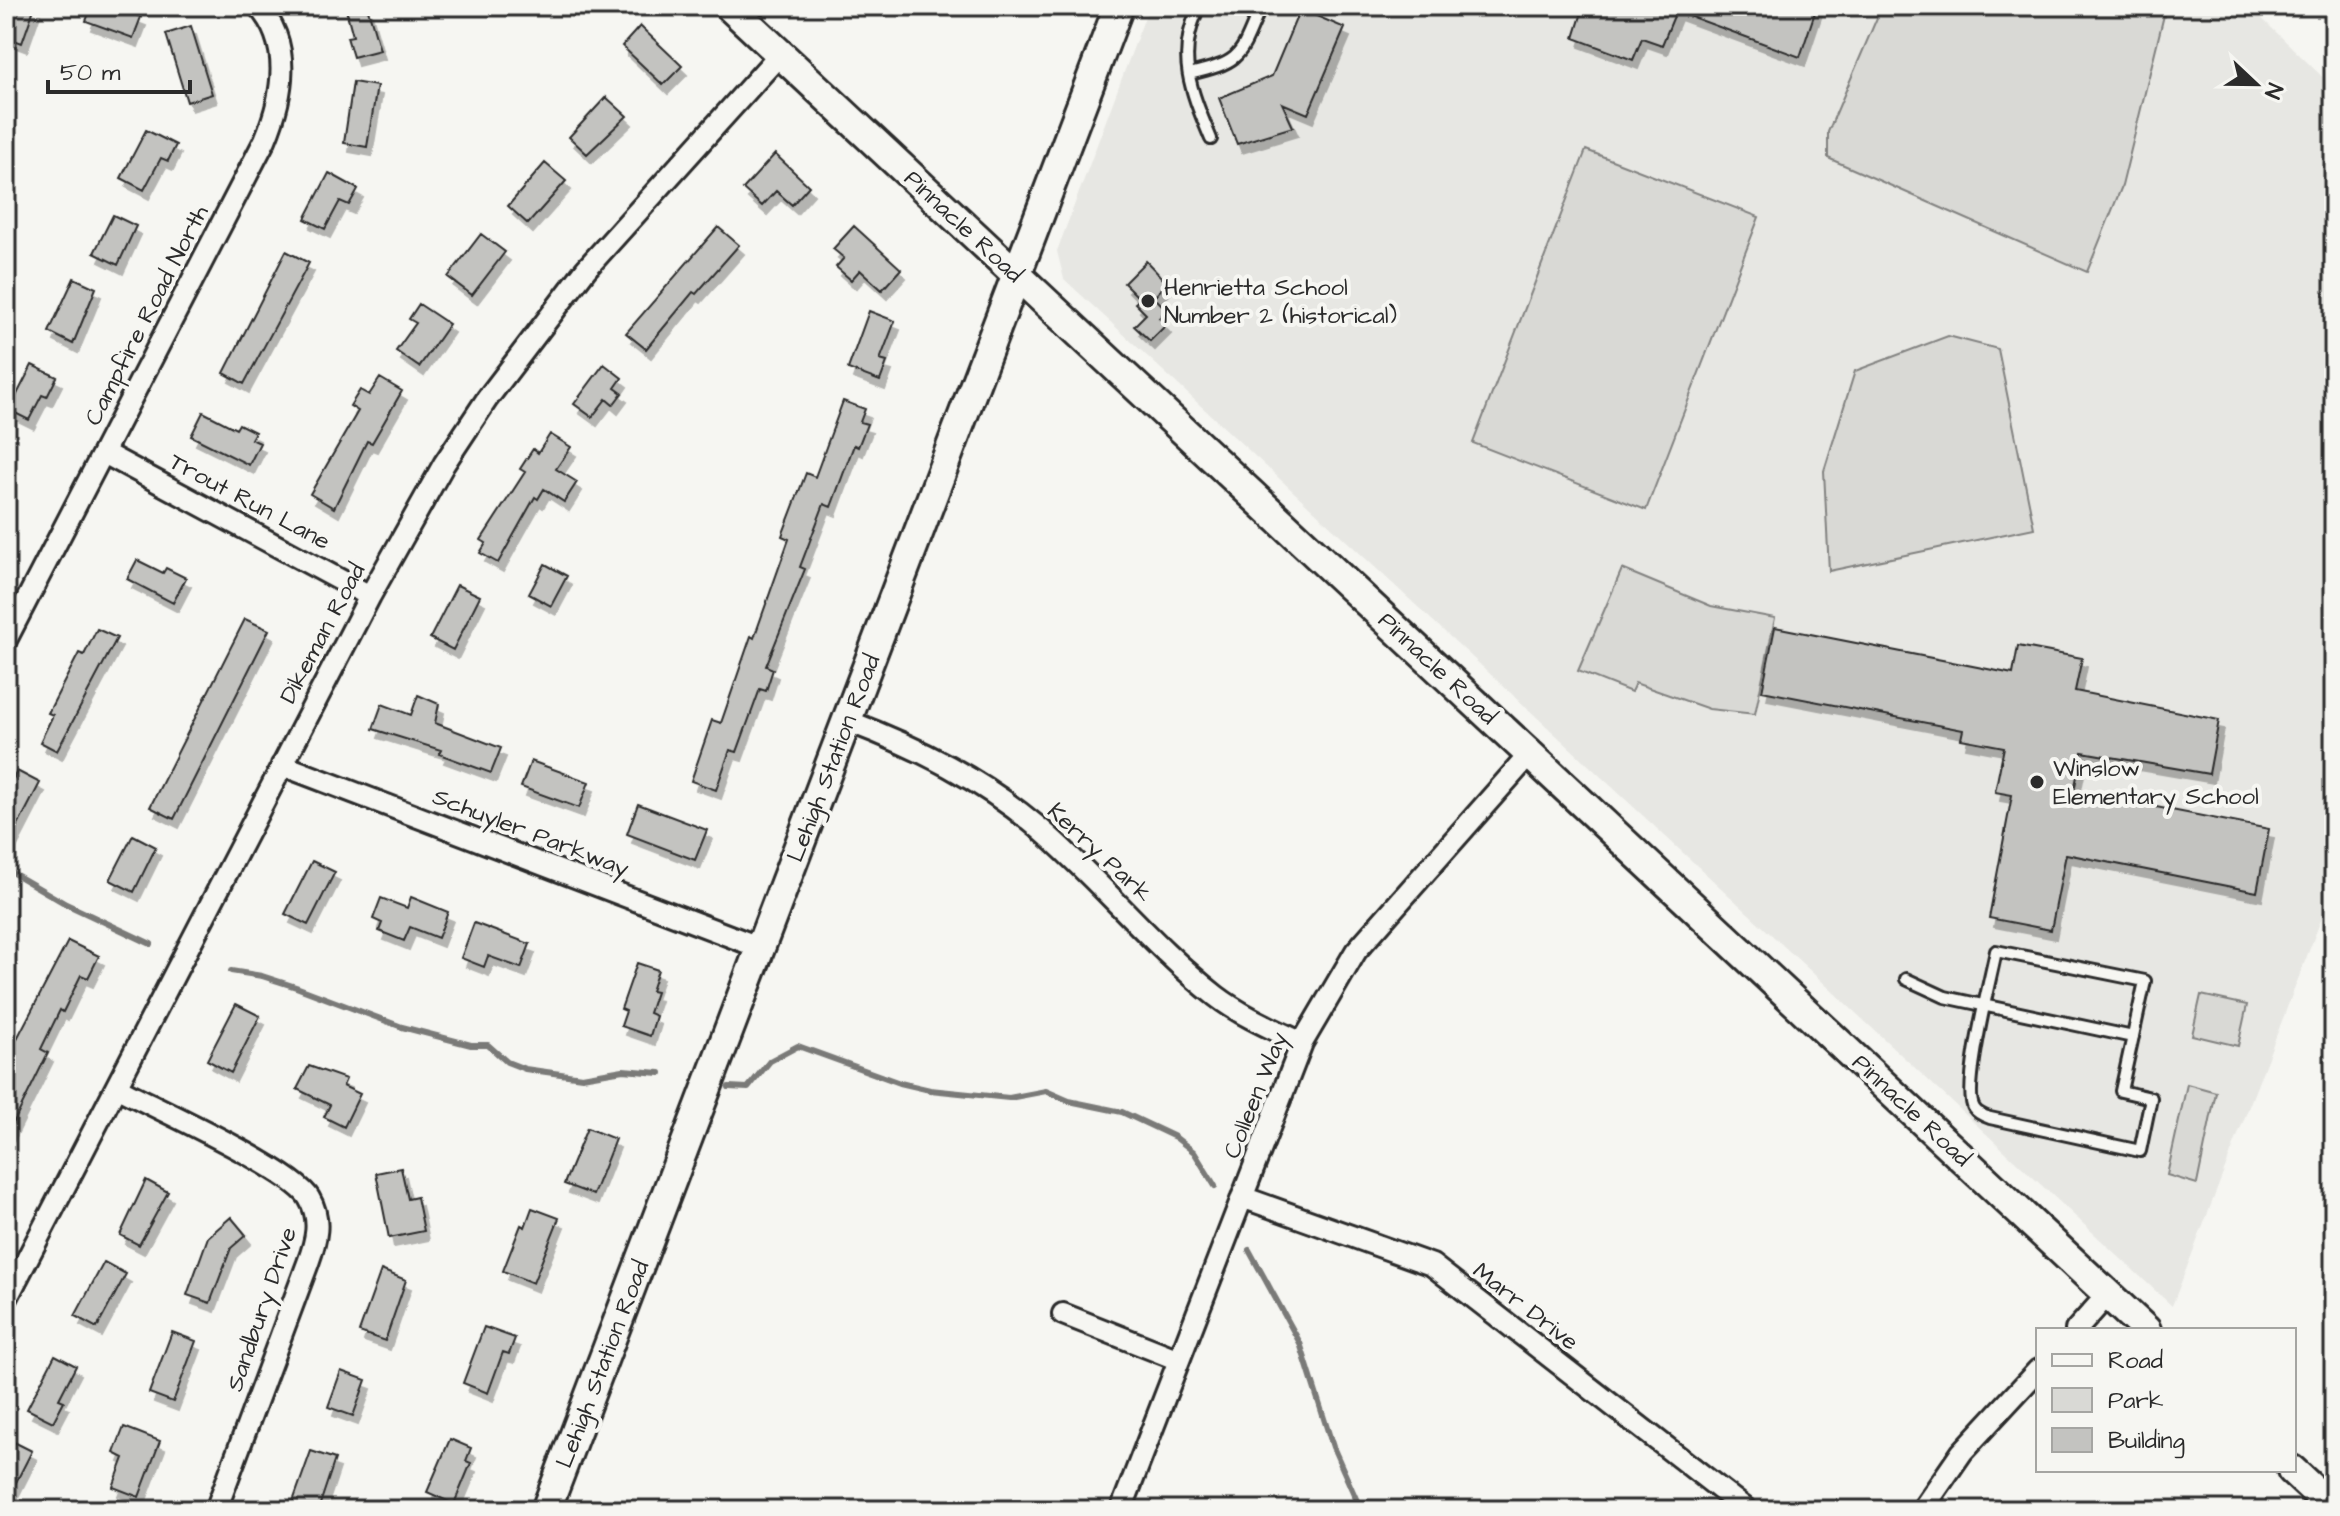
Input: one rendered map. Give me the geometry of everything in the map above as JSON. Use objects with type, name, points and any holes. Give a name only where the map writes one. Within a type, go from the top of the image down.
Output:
[{"type":"main road","name":"Pinnacle Road","points":[[729,6],[2144,1328]]},
{"type":"main road","name":"Lehigh Station Road","points":[[546,1510],[1119,6]]},
{"type":"main road","points":[[2294,1472],[2334,1509]]},
{"type":"street","name":"Campfire Road North","points":[[6,640],[265,140],[279,106],[283,76],[279,52],[273,29],[258,6]]},
{"type":"street","name":"Dikeman Road","points":[[6,1300],[370,596],[444,464],[534,334],[630,218],[780,54]]},
{"type":"street","name":"Trout Run Lane","points":[[104,453],[370,596]]},
{"type":"street","name":"Kerry Park","points":[[848,721],[921,750],[995,794],[1066,852],[1219,998],[1302,1043]]},
{"type":"street","name":"Colleen Way","points":[[1121,1510],[1302,1043],[1356,951],[1530,754]]},
{"type":"street","name":"Schuyler Parkway","points":[[282,765],[761,948]]},
{"type":"street","name":"Sandbury Drive","points":[[118,1088],[279,1172],[308,1196],[317,1221],[308,1263],[216,1510]]},
{"type":"street","name":"Marr Drive","points":[[1242,1197],[1432,1265],[1747,1510]]},
{"type":"street","points":[[2078,1328],[2109,1293]]},
{"type":"street","points":[[1063,1314],[1179,1360]]},
{"type":"street","points":[[1922,1510],[1962,1452],[2036,1372]]},
{"type":"lane","points":[[1189,74],[1228,65],[1243,48],[1261,6]]},
{"type":"lane","points":[[1194,8],[1184,52],[1211,139]]},
{"type":"lane","points":[[1996,951],[2145,981],[2133,1037],[2121,1091],[2151,1098],[2140,1151],[1980,1113],[1974,1108],[1970,1089],[1996,951]]},
{"type":"lane","points":[[1906,979],[1945,997],[2133,1037]]},
{"type":"shaded area","points":[[1149,6],[2249,6],[2334,88],[2334,886],[2172,1306],[1064,279],[1057,251]]},
{"type":"green space","points":[[1882,6],[2163,6],[2165,11],[2122,186],[2087,272],[1828,158],[1828,132]]},
{"type":"green space","points":[[1586,150],[1759,217],[1646,510],[1473,443]]},
{"type":"green space","points":[[1948,336],[1998,349],[2034,528],[1829,571],[1824,471],[1855,371]]},
{"type":"green space","points":[[1622,569],[1711,606],[1775,618],[1755,714],[1709,709],[1635,683],[1631,692],[1578,671]]},
{"type":"green space","points":[[2201,995],[2247,1005],[2238,1046],[2192,1035]]},
{"type":"green space","points":[[2187,1084],[2216,1092],[2197,1184],[2167,1175]]},
{"type":"building","points":[[9,6],[35,6],[22,43],[6,37]]},
{"type":"building","points":[[92,6],[113,6],[141,17],[133,38],[86,21]]},
{"type":"building","points":[[345,6],[367,6],[380,50],[353,57],[347,37],[353,36]]},
{"type":"building","points":[[1584,6],[1817,6],[1800,57],[1676,11],[1662,45],[1642,38],[1633,60],[1574,38]]},
{"type":"building","points":[[1300,9],[1345,28],[1308,114],[1282,103],[1293,127],[1237,144],[1219,98],[1272,76]]},
{"type":"building","points":[[191,26],[212,94],[187,102],[166,34]]},
{"type":"building","points":[[640,26],[682,66],[663,85],[622,46]]},
{"type":"building","points":[[353,82],[377,86],[367,147],[344,143]]},
{"type":"building","points":[[606,97],[627,116],[587,154],[569,137]]},
{"type":"building","points":[[146,130],[176,145],[168,161],[161,158],[144,190],[121,178]]},
{"type":"building","points":[[775,154],[809,186],[792,205],[776,191],[762,206],[743,189]]},
{"type":"building","points":[[545,163],[566,181],[528,224],[508,206]]},
{"type":"building","points":[[329,173],[358,189],[349,205],[340,201],[325,229],[305,219]]},
{"type":"building","points":[[113,215],[136,226],[118,265],[94,253]]},
{"type":"building","points":[[854,226],[901,269],[882,290],[860,270],[851,280],[836,267],[844,258],[833,249]]},
{"type":"building","points":[[718,227],[739,245],[696,294],[693,292],[646,349],[626,333]]},
{"type":"building","points":[[481,234],[505,252],[472,295],[448,277]]},
{"type":"building","points":[[286,251],[309,263],[244,384],[224,373]]},
{"type":"building","name":"Henrietta School Number 2 (historical)","points":[[1146,261],[1167,283],[1154,297],[1167,310],[1159,318],[1166,325],[1150,341],[1134,326],[1146,314],[1135,303],[1140,299],[1124,283]]},
{"type":"building","points":[[74,278],[96,288],[73,344],[49,332]]},
{"type":"building","points":[[419,304],[449,324],[419,367],[396,351],[416,323],[409,319]]},
{"type":"building","points":[[869,311],[895,321],[880,360],[887,362],[880,381],[848,369]]},
{"type":"building","points":[[604,364],[622,378],[615,388],[622,393],[613,405],[606,399],[592,417],[574,404]]},
{"type":"building","points":[[32,365],[57,377],[47,397],[42,395],[29,420],[9,410]]},
{"type":"building","points":[[380,378],[402,391],[372,443],[367,441],[334,508],[310,494],[358,411],[350,406],[360,390],[369,395]]},
{"type":"building","points":[[843,401],[865,409],[860,422],[867,424],[858,447],[854,445],[831,507],[824,504],[800,567],[805,569],[766,666],[773,669],[766,691],[760,689],[737,752],[730,750],[716,790],[691,781],[712,720],[721,723],[751,636],[754,638],[789,539],[782,536],[806,473],[815,477]]},
{"type":"building","points":[[203,412],[236,429],[239,424],[255,432],[251,439],[260,443],[249,465],[191,436]]},
{"type":"building","points":[[550,434],[571,447],[556,469],[577,482],[564,502],[544,489],[538,499],[535,497],[498,563],[480,553],[486,543],[481,540],[525,472],[520,469],[533,449],[538,453]]},
{"type":"building","points":[[137,560],[163,573],[166,568],[186,578],[173,603],[127,579]]},
{"type":"building","points":[[545,564],[567,576],[551,606],[529,594]]},
{"type":"building","points":[[457,585],[480,596],[453,650],[430,638]]},
{"type":"building","points":[[245,619],[269,630],[174,819],[150,807]]},
{"type":"building","name":"Winslow Elementary School","points":[[1775,627],[2013,674],[2018,646],[2082,658],[2075,691],[2219,720],[2209,774],[2082,752],[2074,791],[2269,829],[2257,892],[2066,854],[2051,930],[1989,918],[2012,795],[1995,792],[2004,747],[1961,739],[1963,730],[1762,691]]},
{"type":"building","points":[[97,629],[117,638],[57,751],[40,742],[53,715],[48,713],[79,653],[84,655]]},
{"type":"building","points":[[418,695],[439,704],[435,723],[501,748],[491,773],[439,754],[441,750],[373,729],[382,704],[411,715]]},
{"type":"building","points":[[531,761],[589,782],[579,808],[521,787]]},
{"type":"building","points":[[17,771],[40,783],[6,849],[6,806],[13,791],[8,789]]},
{"type":"building","points":[[638,804],[707,830],[695,860],[627,834]]},
{"type":"building","points":[[133,835],[156,847],[134,892],[110,880]]},
{"type":"building","points":[[312,861],[335,872],[308,925],[285,914]]},
{"type":"building","points":[[411,897],[448,912],[438,938],[410,927],[404,941],[379,931],[382,923],[373,919],[381,898],[407,908]]},
{"type":"building","points":[[474,923],[530,944],[521,968],[488,956],[484,967],[461,958]]},
{"type":"building","points":[[68,941],[99,956],[88,978],[81,975],[63,1012],[60,1010],[41,1049],[48,1053],[6,1138],[6,1078],[16,1057],[9,1054]]},
{"type":"building","points":[[637,963],[658,970],[651,991],[656,992],[649,1013],[656,1016],[650,1036],[621,1026],[626,1011],[621,1009]]},
{"type":"building","points":[[236,1004],[260,1016],[231,1073],[207,1060]]},
{"type":"building","points":[[309,1066],[346,1079],[343,1086],[360,1094],[344,1127],[324,1117],[330,1105],[297,1089]]},
{"type":"building","points":[[587,1128],[615,1139],[593,1195],[564,1184]]},
{"type":"building","points":[[401,1168],[408,1199],[417,1197],[424,1231],[389,1238],[376,1173]]},
{"type":"building","points":[[146,1180],[168,1192],[139,1245],[120,1235]]},
{"type":"building","points":[[532,1208],[559,1218],[533,1283],[503,1271],[521,1225],[525,1227]]},
{"type":"building","points":[[231,1217],[246,1235],[231,1248],[210,1303],[187,1295],[208,1237]]},
{"type":"building","points":[[104,1262],[126,1274],[97,1328],[75,1316]]},
{"type":"building","points":[[381,1270],[406,1280],[385,1341],[359,1332]]},
{"type":"building","points":[[484,1327],[515,1338],[509,1354],[503,1352],[488,1393],[463,1383]]},
{"type":"building","points":[[172,1332],[196,1341],[173,1402],[149,1393]]},
{"type":"building","points":[[55,1355],[76,1366],[59,1399],[64,1401],[53,1422],[27,1409]]},
{"type":"building","points":[[341,1371],[366,1380],[353,1416],[328,1407]]},
{"type":"building","points":[[124,1427],[160,1441],[139,1497],[113,1487],[124,1458],[114,1453]]},
{"type":"building","points":[[6,1438],[32,1451],[6,1502]]},
{"type":"building","points":[[450,1439],[471,1448],[466,1461],[471,1463],[454,1504],[427,1492]]},
{"type":"building","points":[[311,1451],[335,1459],[318,1510],[290,1510]]},
{"type":"waterway","points":[[6,869],[66,904],[151,944]]},
{"type":"waterway","points":[[231,971],[262,976],[296,987],[402,1027],[471,1045],[488,1045],[507,1062],[525,1069],[582,1077],[623,1070],[660,1073]]},
{"type":"waterway","points":[[729,1087],[748,1088],[770,1061],[798,1046],[900,1083],[930,1090],[1009,1098],[1046,1091],[1069,1101],[1122,1112],[1175,1137],[1194,1152],[1215,1186]]},
{"type":"waterway","points":[[1249,1250],[1300,1343],[1333,1447],[1361,1510]]},
{"type":"place","name":"Henrietta School Number 2 (historical)","points":[[1148,301]]},
{"type":"place","name":"Winslow Elementary School","points":[[2037,782]]}]
